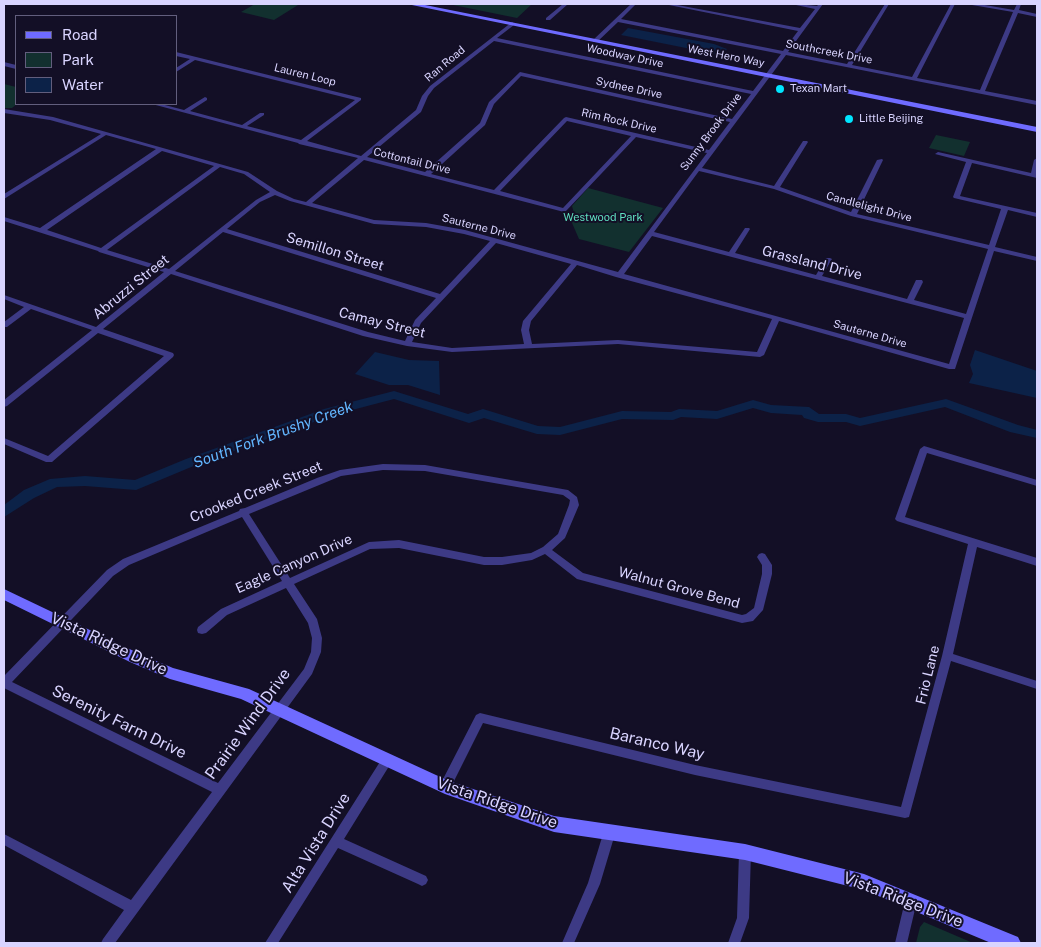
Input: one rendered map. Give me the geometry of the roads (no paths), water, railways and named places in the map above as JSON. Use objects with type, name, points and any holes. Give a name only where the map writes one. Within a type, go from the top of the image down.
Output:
[{"type":"main road","name":"West Hero Way","points":[[411,4],[1037,130]]},
{"type":"main road","name":"Vista Ridge Drive","points":[[4,594],[135,658],[170,672],[244,694],[445,787],[554,824],[609,834],[745,852],[864,882],[1012,943]]},
{"type":"street","points":[[548,19],[566,4]]},
{"type":"street","points":[[595,41],[634,4]]},
{"type":"street","points":[[666,4],[802,30]]},
{"type":"street","points":[[798,4],[820,6]]},
{"type":"street","points":[[848,66],[887,4]]},
{"type":"street","points":[[914,79],[953,4]]},
{"type":"street","points":[[972,4],[1037,15]]},
{"type":"street","points":[[982,92],[1019,4]]},
{"type":"street","name":"Sunny Brook Drive","points":[[619,275],[820,6]]},
{"type":"street","name":"Southcreek Drive","points":[[617,20],[1037,103]]},
{"type":"street","name":"Ran Road","points":[[307,204],[419,111],[425,96],[432,87],[512,24]]},
{"type":"street","name":"Woodway Drive","points":[[493,39],[754,94]]},
{"type":"street","name":"Lauren Loop","points":[[178,55],[359,99],[301,143]]},
{"type":"street","points":[[178,69],[194,59]]},
{"type":"street","points":[[426,175],[483,124],[491,103],[520,74]]},
{"type":"street","name":"Sydnee Drive","points":[[520,74],[733,120]]},
{"type":"street","points":[[186,112],[205,99]]},
{"type":"street","name":"Cottontail Drive","points":[[159,105],[564,210],[635,135]]},
{"type":"street","name":"Sauterne Drive","points":[[4,111],[30,114],[219,165],[246,174],[274,192],[307,204],[374,222],[426,225],[494,241],[952,368]]},
{"type":"street","points":[[242,127],[262,114]]},
{"type":"street","name":"Rim Rock Drive","points":[[495,193],[566,119],[710,152]]},
{"type":"street","points":[[4,197],[106,134]]},
{"type":"street","points":[[776,188],[805,142]]},
{"type":"street","points":[[41,231],[162,149]]},
{"type":"street","points":[[938,154],[1035,175],[1037,160]]},
{"type":"street","points":[[853,215],[880,160]]},
{"type":"street","points":[[970,161],[956,196],[1037,215]]},
{"type":"street","points":[[101,251],[219,165]]},
{"type":"street","name":"Candlelight Drive","points":[[697,169],[776,188],[853,215],[1037,259]]},
{"type":"street","name":"Abruzzi Street","points":[[4,404],[222,230],[274,192]]},
{"type":"street","points":[[952,368],[1005,208]]},
{"type":"street","name":"Camay Street","points":[[4,219],[366,334],[407,344],[452,350],[618,342],[760,355],[776,318]]},
{"type":"street","points":[[730,255],[747,229]]},
{"type":"street","name":"Semillon Street","points":[[222,230],[441,297]]},
{"type":"street","name":"Grassland Drive","points":[[650,233],[968,317]]},
{"type":"street","points":[[407,344],[418,322],[494,241]]},
{"type":"street","points":[[818,278],[828,259]]},
{"type":"street","points":[[529,347],[525,330],[527,321],[575,263]]},
{"type":"street","points":[[910,301],[919,282]]},
{"type":"street","points":[[4,297],[170,355],[49,460],[4,441]]},
{"type":"street","points":[[4,325],[30,306]]},
{"type":"street","points":[[1037,483],[924,449],[900,519],[1037,562]]},
{"type":"street","name":"Crooked Creek Street","points":[[4,683],[110,573],[126,562],[327,477],[340,473],[383,467],[426,468],[565,492],[570,495]]},
{"type":"street","name":"Eagle Canyon Drive","points":[[202,630],[224,612],[354,551],[380,544],[399,544],[484,561],[502,562],[532,556],[546,550],[562,536],[574,506],[574,500],[570,495]]},
{"type":"street","name":"Prairie Wind Drive","points":[[107,943],[308,671],[316,652],[317,645],[313,622],[243,511]]},
{"type":"street","name":"Frio Lane","points":[[905,813],[948,656],[973,543]]},
{"type":"street","name":"Walnut Grove Bend","points":[[546,550],[580,576],[742,619],[749,618],[758,610],[767,574],[767,565],[762,557]]},
{"type":"street","points":[[948,656],[1037,686]]},
{"type":"street","name":"Serenity Farm Drive","points":[[4,683],[220,790]]},
{"type":"street","name":"Baranco Way","points":[[445,787],[480,718],[695,770],[905,813]]},
{"type":"street","name":"Alta Vista Drive","points":[[272,943],[387,760]]},
{"type":"street","points":[[568,943],[594,884],[609,834]]},
{"type":"street","points":[[4,839],[133,908]]},
{"type":"street","points":[[336,840],[422,880]]},
{"type":"street","points":[[734,943],[743,918],[745,852]]},
{"type":"street","points":[[901,943],[911,901]]},
{"type":"water","points":[[628,28],[714,44],[727,49],[721,55],[621,35]]},
{"type":"water","points":[[975,350],[1037,371],[1037,398],[969,383],[973,374],[970,365]]},
{"type":"water","points":[[375,352],[409,360],[439,361],[440,395],[408,385],[389,385],[355,374]]},
{"type":"waterway","name":"South Fork Brushy Creek","points":[[4,512],[29,494],[55,482],[85,481],[136,485],[191,462],[329,412],[394,395],[469,419],[483,413],[537,430],[560,431],[622,415],[673,416],[679,413],[717,415],[753,404],[771,409],[809,411],[809,415],[818,418],[846,418],[860,422],[946,403],[1015,429],[1037,434]]},
{"type":"place","name":"Texan Mart","points":[[780,89]]},
{"type":"place","name":"Little Beijing","points":[[849,119]]},
{"type":"park label","name":"Westwood Park","points":[[603,218]]}]
